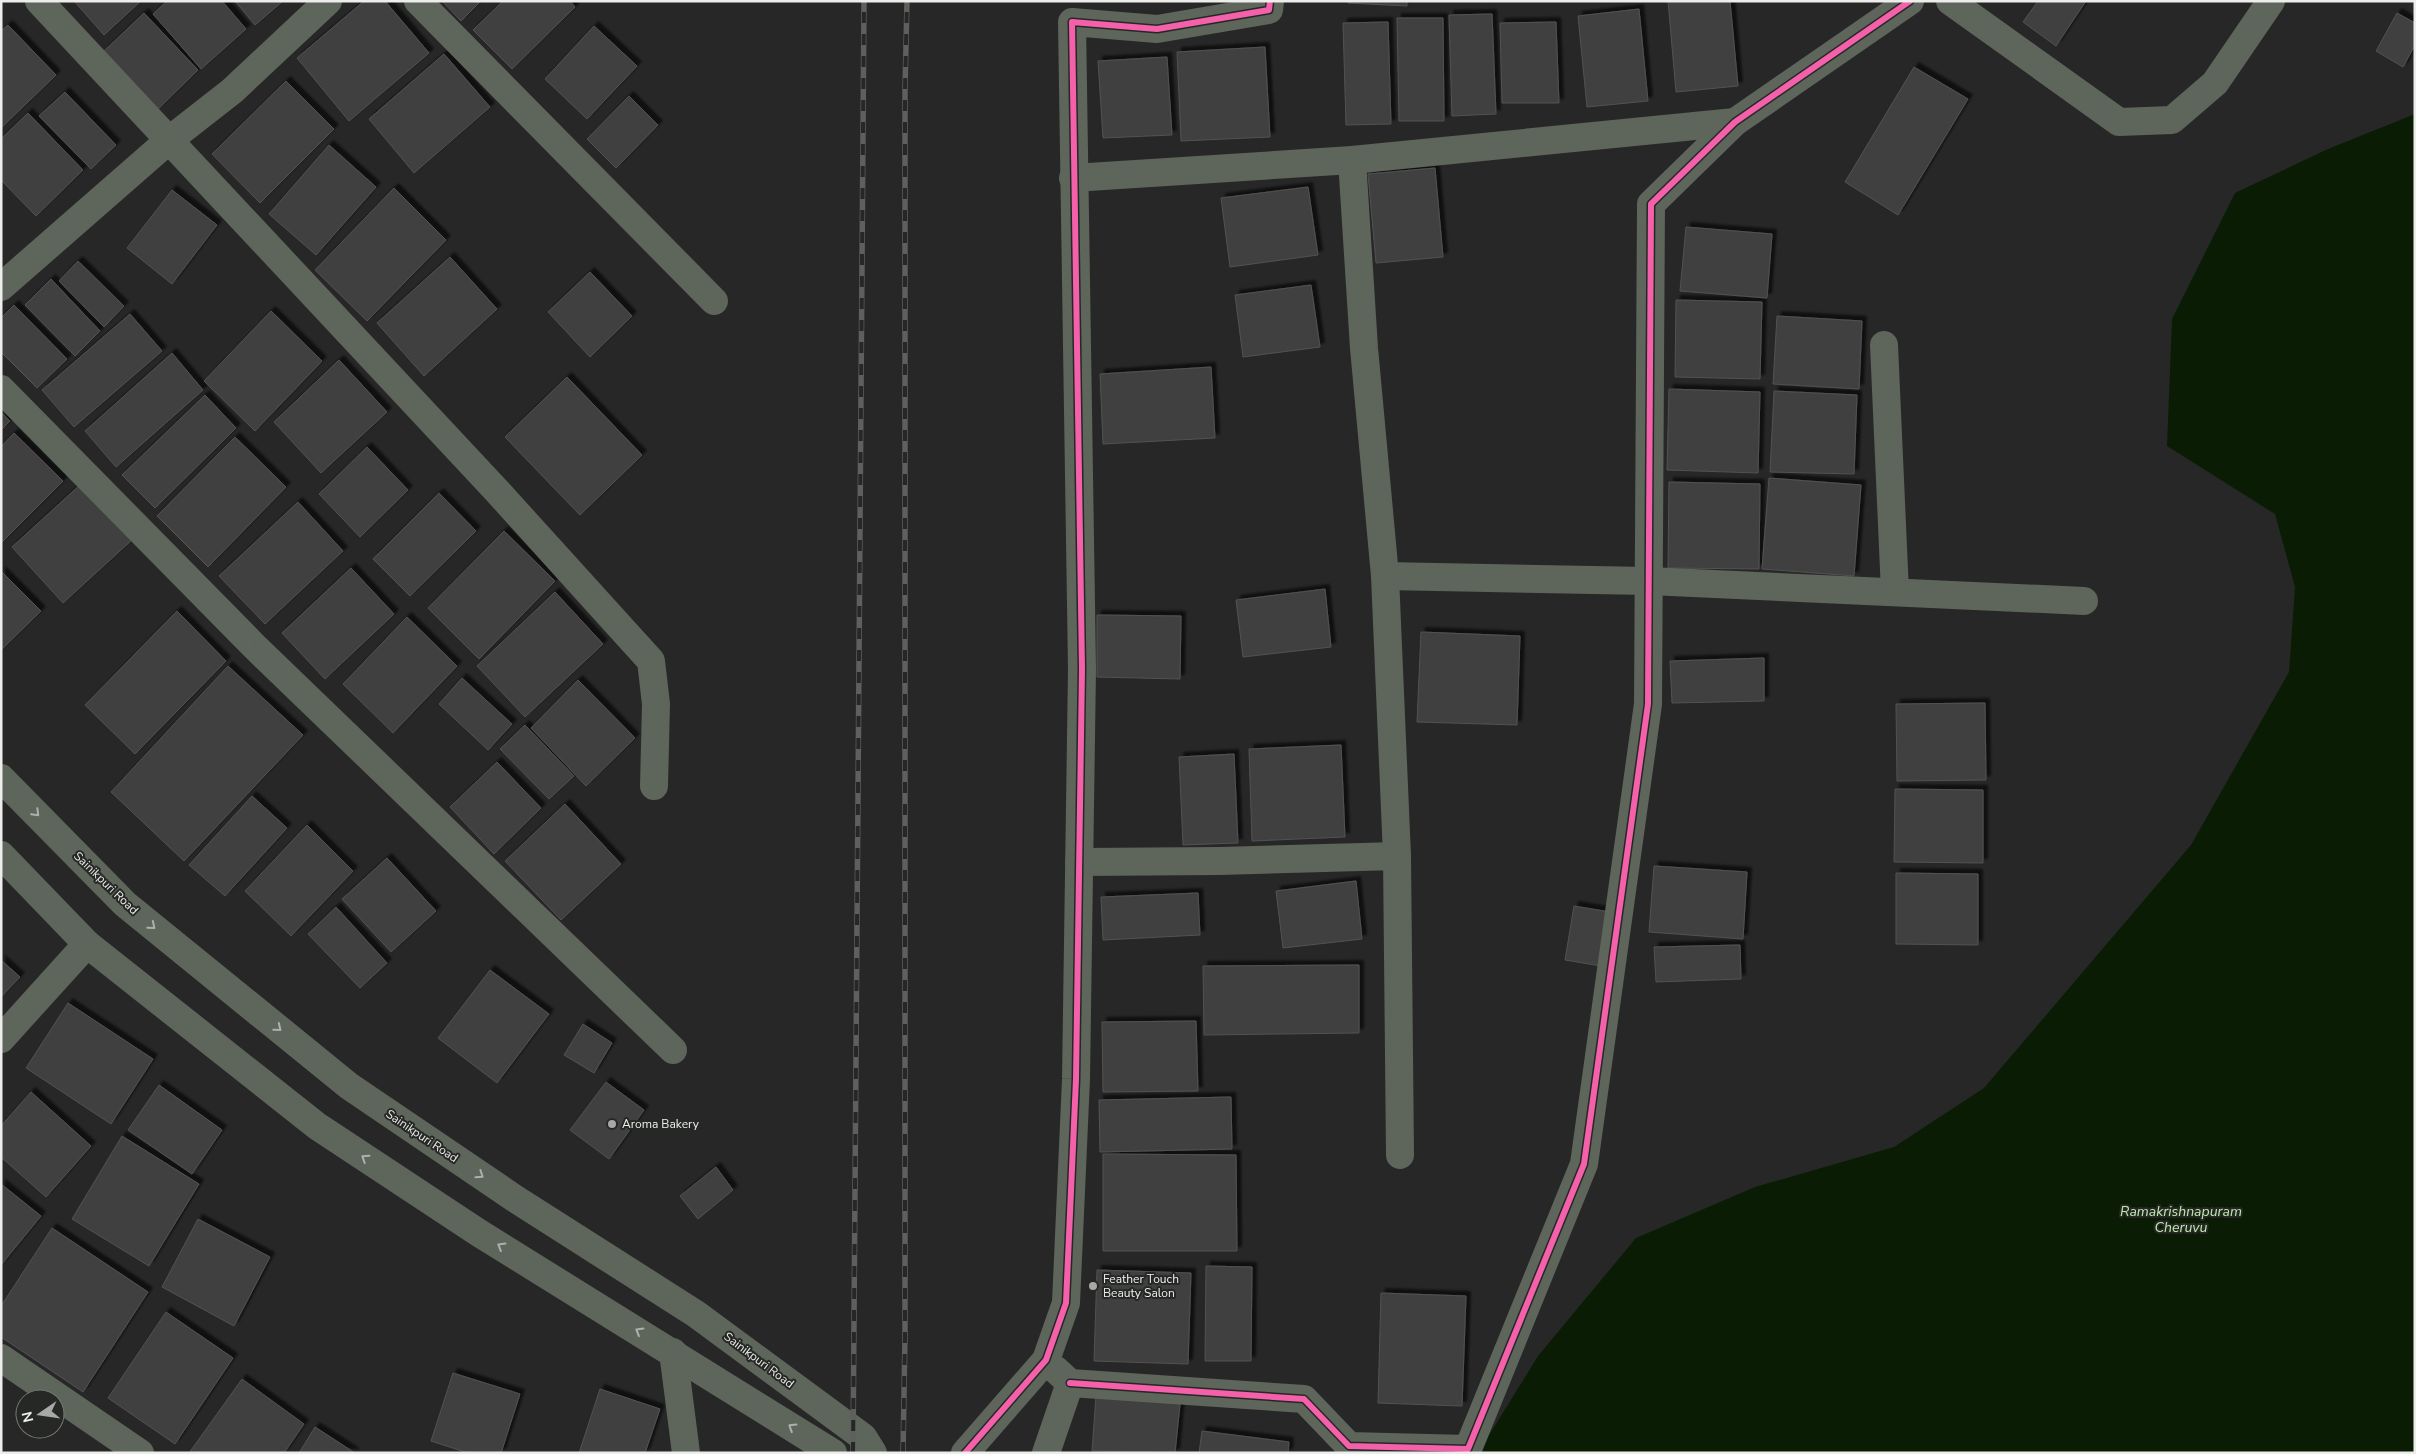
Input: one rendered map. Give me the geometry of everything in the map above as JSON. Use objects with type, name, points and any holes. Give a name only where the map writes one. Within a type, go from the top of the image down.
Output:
[{"type":"main road","name":"Sainikpuri Road","points":[[1,778],[125,904],[348,1086],[514,1198],[696,1314],[863,1437],[873,1453]]},
{"type":"main road","points":[[1,855],[87,944],[317,1126],[480,1233],[833,1453]]},
{"type":"street","points":[[39,1],[168,142],[497,491],[651,661],[656,704],[654,786]]},
{"type":"street","points":[[1,287],[168,142],[232,91],[328,1]]},
{"type":"street","points":[[418,1],[714,301]]},
{"type":"street","points":[[965,1453],[1046,1360],[1066,1303],[1076,1079],[1082,669],[1072,22],[1157,28],[1269,10],[1270,1]]},
{"type":"street","points":[[1046,1360],[1070,1383],[1304,1399],[1349,1450],[1468,1450],[1584,1164],[1648,704],[1651,204],[1734,122],[1910,1]]},
{"type":"street","points":[[1950,1],[2119,122],[2172,120],[2215,82],[2271,1]]},
{"type":"street","points":[[1073,178],[1352,160],[1734,122]]},
{"type":"street","points":[[1352,160],[1364,348],[1385,576],[1397,856],[1400,1155]]},
{"type":"street","points":[[1884,345],[1895,592]]},
{"type":"street","points":[[1,389],[254,646],[673,1050]]},
{"type":"street","points":[[1385,576],[1649,581],[2084,601]]},
{"type":"street","points":[[1079,862],[1220,861],[1397,856]]},
{"type":"street","points":[[1,1039],[87,944]]},
{"type":"street","points":[[673,1352],[686,1453]]},
{"type":"street","points":[[1,1358],[105,1442],[140,1453]]},
{"type":"street","points":[[1046,1453],[1070,1383]]},
{"type":"water","name":"Ramakrishnapuram Cheruvu","points":[[2415,114],[2415,1453],[1478,1453],[1538,1356],[1636,1238],[1755,1187],[1894,1147],[1984,1088],[2191,845],[2289,672],[2295,587],[2275,514],[2167,446],[2172,319],[2235,193],[2328,149]]},
{"type":"building","points":[[74,1],[141,1],[104,35]]},
{"type":"building","points":[[167,1],[222,1],[246,29],[201,69],[153,14]]},
{"type":"building","points":[[235,1],[283,1],[255,25]]},
{"type":"building","points":[[364,1],[385,1],[429,53],[349,121],[297,58]]},
{"type":"building","points":[[442,1],[481,1],[461,21]]},
{"type":"building","points":[[503,1],[570,1],[575,7],[512,69],[473,30]]},
{"type":"building","points":[[1348,1],[1407,1],[1407,6],[1348,3]]},
{"type":"building","points":[[1668,1],[1730,1],[1738,86],[1676,92]]},
{"type":"building","points":[[2038,1],[2086,1],[2056,46],[2023,22]]},
{"type":"building","points":[[1639,9],[1648,101],[1587,107],[1578,16]]},
{"type":"building","points":[[144,13],[198,70],[158,109],[104,51]]},
{"type":"building","points":[[2397,13],[2415,23],[2415,45],[2403,67],[2376,51]]},
{"type":"building","points":[[1492,14],[1496,114],[1452,116],[1449,15]]},
{"type":"building","points":[[1397,18],[1443,18],[1444,121],[1399,121]]},
{"type":"building","points":[[1388,22],[1391,124],[1346,125],[1343,23]]},
{"type":"building","points":[[1556,22],[1559,103],[1502,103],[1500,23]]},
{"type":"building","points":[[8,25],[56,75],[1,128],[1,31]]},
{"type":"building","points":[[594,26],[637,66],[587,119],[545,79]]},
{"type":"building","points":[[1265,47],[1270,137],[1181,141],[1177,52]]},
{"type":"building","points":[[444,54],[490,107],[414,173],[369,119]]},
{"type":"building","points":[[1167,57],[1172,135],[1103,138],[1098,61]]},
{"type":"building","points":[[1914,67],[1968,99],[1898,215],[1845,182]]},
{"type":"building","points":[[286,81],[334,129],[260,203],[212,154]]},
{"type":"building","points":[[65,92],[116,145],[91,169],[39,116]]},
{"type":"building","points":[[629,96],[658,125],[616,168],[587,139]]},
{"type":"building","points":[[28,113],[83,170],[36,216],[1,180],[1,139]]},
{"type":"building","points":[[329,145],[376,187],[316,255],[269,214]]},
{"type":"building","points":[[1435,168],[1443,257],[1376,263],[1368,174]]},
{"type":"building","points":[[1308,187],[1318,255],[1230,267],[1221,198]]},
{"type":"building","points":[[394,188],[446,240],[367,321],[315,270]]},
{"type":"building","points":[[172,190],[217,225],[172,284],[127,248]]},
{"type":"building","points":[[1686,227],[1772,234],[1767,298],[1680,291]]},
{"type":"building","points":[[450,257],[497,309],[424,376],[377,323]]},
{"type":"building","points":[[78,261],[124,306],[104,327],[59,281]]},
{"type":"building","points":[[590,272],[632,316],[590,357],[548,312]]},
{"type":"building","points":[[51,279],[100,331],[75,356],[25,305]]},
{"type":"building","points":[[1311,285],[1320,347],[1243,357],[1235,295]]},
{"type":"building","points":[[1676,300],[1762,302],[1760,379],[1675,377]]},
{"type":"building","points":[[14,305],[67,359],[37,388],[1,352],[1,318]]},
{"type":"building","points":[[271,311],[322,361],[255,431],[204,381]]},
{"type":"building","points":[[130,314],[162,351],[74,427],[42,390]]},
{"type":"building","points":[[1777,316],[1862,321],[1859,389],[1773,384]]},
{"type":"building","points":[[172,353],[203,390],[116,467],[85,431]]},
{"type":"building","points":[[339,360],[387,412],[321,473],[274,422]]},
{"type":"building","points":[[1211,367],[1215,438],[1103,444],[1100,374]]},
{"type":"building","points":[[567,377],[642,455],[580,515],[505,437]]},
{"type":"building","points":[[1669,389],[1760,392],[1758,473],[1667,470]]},
{"type":"building","points":[[1774,391],[1857,395],[1854,474],[1770,472]]},
{"type":"building","points":[[205,395],[236,428],[155,508],[122,475]]},
{"type":"building","points":[[1,412],[10,421],[1,430]]},
{"type":"building","points":[[14,433],[63,481],[1,543],[1,447]]},
{"type":"building","points":[[235,437],[286,487],[208,567],[157,516]]},
{"type":"building","points":[[367,447],[408,490],[360,537],[319,494]]},
{"type":"building","points":[[1769,478],[1861,485],[1854,576],[1762,569]]},
{"type":"building","points":[[1669,482],[1760,484],[1759,569],[1668,568]]},
{"type":"building","points":[[82,483],[133,539],[63,603],[12,547]]},
{"type":"building","points":[[439,493],[476,531],[410,596],[373,559]]},
{"type":"building","points":[[298,502],[343,551],[265,624],[219,576]]},
{"type":"building","points":[[504,531],[555,581],[479,659],[428,608]]},
{"type":"building","points":[[351,568],[394,614],[325,679],[282,633]]},
{"type":"building","points":[[1,571],[41,611],[1,650]]},
{"type":"building","points":[[1325,589],[1331,647],[1243,657],[1236,600]]},
{"type":"building","points":[[555,592],[603,644],[525,717],[477,666]]},
{"type":"building","points":[[177,611],[226,661],[135,754],[85,705]]},
{"type":"building","points":[[1097,615],[1181,616],[1180,679],[1097,677]]},
{"type":"building","points":[[407,617],[457,666],[393,733],[343,684]]},
{"type":"building","points":[[1421,632],[1520,636],[1517,725],[1417,722]]},
{"type":"building","points":[[1764,658],[1764,701],[1672,703],[1670,661]]},
{"type":"building","points":[[228,666],[303,735],[184,861],[111,792]]},
{"type":"building","points":[[462,678],[512,724],[488,750],[439,704]]},
{"type":"building","points":[[578,680],[635,738],[586,786],[531,728]]},
{"type":"building","points":[[1985,703],[1986,780],[1897,781],[1896,704]]},
{"type":"building","points":[[525,725],[574,776],[549,799],[500,749]]},
{"type":"building","points":[[1341,745],[1345,837],[1252,841],[1249,749]]},
{"type":"building","points":[[1234,754],[1238,843],[1183,845],[1179,757]]},
{"type":"building","points":[[497,762],[541,808],[494,854],[450,807]]},
{"type":"building","points":[[1895,789],[1983,790],[1983,863],[1894,862]]},
{"type":"building","points":[[252,796],[287,828],[225,896],[189,865]]},
{"type":"building","points":[[565,804],[621,864],[561,920],[505,861]]},
{"type":"building","points":[[307,825],[353,871],[291,936],[245,891]]},
{"type":"building","points":[[387,858],[436,911],[391,952],[342,899]]},
{"type":"building","points":[[1654,866],[1747,872],[1743,939],[1649,932]]},
{"type":"building","points":[[1896,873],[1978,874],[1978,945],[1896,944]]},
{"type":"building","points":[[1356,881],[1362,939],[1283,948],[1276,891]]},
{"type":"building","points":[[1198,893],[1200,935],[1103,940],[1101,897]]},
{"type":"building","points":[[1574,906],[1610,912],[1601,966],[1565,960]]},
{"type":"building","points":[[336,907],[387,963],[360,988],[308,934]]},
{"type":"building","points":[[1740,945],[1741,979],[1656,982],[1654,947]]},
{"type":"building","points":[[1,960],[20,977],[1,997]]},
{"type":"building","points":[[1359,965],[1359,1033],[1204,1035],[1203,966]]},
{"type":"building","points":[[490,970],[549,1014],[497,1083],[438,1038]]},
{"type":"building","points":[[68,1003],[153,1059],[111,1124],[26,1068]]},
{"type":"building","points":[[1196,1021],[1198,1091],[1103,1092],[1102,1022]]},
{"type":"building","points":[[583,1024],[612,1043],[594,1073],[564,1055]]},
{"type":"building","points":[[606,1082],[644,1110],[609,1159],[570,1130]]},
{"type":"building","points":[[159,1085],[222,1130],[192,1174],[128,1130]]},
{"type":"building","points":[[31,1092],[91,1146],[46,1197],[1,1157],[1,1126]]},
{"type":"building","points":[[1231,1097],[1232,1149],[1100,1152],[1099,1100]]},
{"type":"building","points":[[122,1136],[199,1184],[149,1266],[72,1219]]},
{"type":"building","points":[[1103,1154],[1236,1155],[1237,1251],[1103,1251]]},
{"type":"building","points":[[716,1167],[733,1190],[698,1219],[680,1196]]},
{"type":"building","points":[[1,1184],[41,1216],[1,1265]]},
{"type":"building","points":[[198,1219],[270,1257],[234,1326],[162,1287]]},
{"type":"building","points":[[52,1228],[148,1292],[83,1392],[1,1337],[1,1306]]},
{"type":"building","points":[[1206,1266],[1252,1267],[1251,1361],[1205,1361]]},
{"type":"building","points":[[1097,1270],[1191,1273],[1188,1364],[1094,1361]]},
{"type":"building","points":[[1381,1293],[1466,1296],[1462,1406],[1378,1403]]},
{"type":"building","points":[[166,1312],[233,1358],[175,1444],[108,1398]]},
{"type":"building","points":[[453,1373],[520,1394],[501,1453],[468,1453],[431,1441]]},
{"type":"building","points":[[242,1379],[304,1424],[284,1453],[189,1453]]},
{"type":"building","points":[[600,1389],[660,1409],[645,1453],[579,1453]]},
{"type":"building","points":[[1096,1396],[1180,1404],[1175,1453],[1092,1451]]},
{"type":"building","points":[[315,1427],[355,1453],[299,1453]]},
{"type":"building","points":[[1202,1431],[1289,1442],[1288,1453],[1199,1453]]},
{"type":"railway","points":[[853,1453],[864,1]]},
{"type":"railway","points":[[903,1453],[905,1336],[905,90],[907,1]]},
{"type":"cycle path","points":[[965,1453],[1046,1360],[1066,1303],[1076,1079],[1082,669],[1072,22],[1157,29],[1269,10],[1270,1]]},
{"type":"cycle path","points":[[1070,1383],[1304,1399],[1349,1446],[1468,1449],[1584,1164],[1648,704],[1651,204],[1735,122],[1910,1]]},
{"type":"place","name":"Aroma Bakery","points":[[612,1124]]},
{"type":"place","name":"Feather Touch Beauty Salon","points":[[1093,1286]]}]
